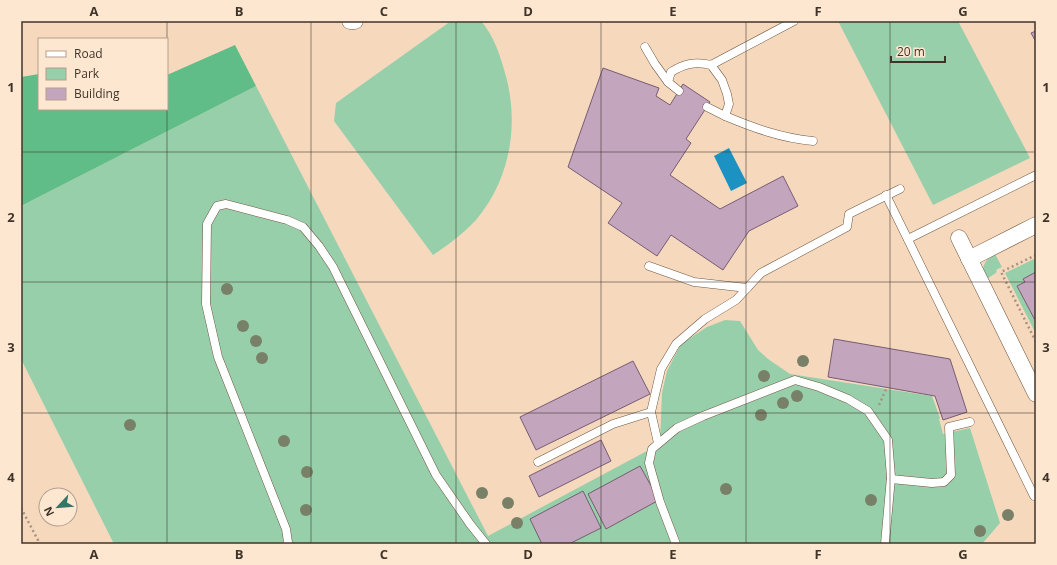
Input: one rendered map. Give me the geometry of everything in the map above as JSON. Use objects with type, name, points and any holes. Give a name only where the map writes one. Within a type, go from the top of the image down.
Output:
[{"type":"street","points":[[350,21],[355,21]]},
{"type":"street","points":[[969,259],[1036,226]]},
{"type":"street","points":[[959,238],[1036,394]]},
{"type":"lane","points":[[711,65],[794,21]]},
{"type":"lane","points":[[644,47],[668,82],[680,90]]},
{"type":"lane","points":[[668,82],[671,72],[682,66],[702,62],[711,65],[722,80],[727,94],[729,104],[725,116]]},
{"type":"lane","points":[[707,107],[757,129],[781,136],[812,141]]},
{"type":"lane","points":[[908,239],[1036,175]]},
{"type":"lane","points":[[658,443],[651,412],[661,369],[676,344],[705,319],[736,300],[761,274],[847,227],[849,214],[900,189]]},
{"type":"lane","points":[[886,196],[1034,496]]},
{"type":"lane","points":[[287,544],[286,529],[218,357],[206,304],[207,224],[217,206],[226,204],[287,220],[303,227],[319,246],[333,267],[436,475],[470,524],[486,544]]},
{"type":"lane","points":[[650,266],[694,282],[747,288]]},
{"type":"lane","points":[[676,544],[660,502],[649,463],[652,449],[677,428],[703,416],[795,380],[819,387],[868,411],[888,440],[891,479],[885,544]]},
{"type":"lane","points":[[538,462],[613,424],[651,412]]},
{"type":"lane","points":[[891,479],[932,483],[944,482],[951,475],[949,427],[970,422]]},
{"type":"path","points":[[1036,255],[1002,272],[1035,336],[1036,342]]},
{"type":"path","points":[[21,508],[40,544]]},
{"type":"green space","points":[[451,21],[481,21],[490,33],[505,73],[512,112],[511,131],[509,151],[504,169],[488,204],[466,230],[433,255],[334,121],[336,103]]},
{"type":"green space","points":[[838,21],[958,21],[1030,158],[933,205]]},
{"type":"green space","points":[[235,45],[256,86],[21,206],[21,77],[38,74],[38,110],[168,110],[168,75]]},
{"type":"green space","points":[[256,86],[488,536],[660,444],[662,393],[667,371],[681,344],[707,327],[725,320],[740,321],[758,350],[790,374],[932,396],[940,418],[943,434],[970,428],[1000,523],[982,544],[114,544],[21,359],[21,206]]},
{"type":"green space","points":[[995,254],[1002,267],[996,270],[997,272],[987,279],[983,272],[983,268],[986,261]]},
{"type":"green space","points":[[1034,259],[1036,263],[1036,272],[1023,279],[1025,282],[1017,286],[1036,322],[1035,332],[1005,273]]},
{"type":"water","points":[[729,148],[747,183],[731,191],[714,156]]},
{"type":"building","points":[[1036,31],[1036,42],[1031,33]]},
{"type":"building","points":[[603,68],[659,88],[656,96],[670,105],[683,84],[710,102],[686,139],[691,143],[670,175],[720,209],[783,176],[798,206],[749,231],[723,270],[671,235],[657,256],[608,223],[622,203],[568,167]]},
{"type":"building","points":[[1036,272],[1036,322],[1017,286],[1025,282],[1023,279]]},
{"type":"building","points":[[834,339],[950,359],[967,412],[943,420],[935,396],[828,377]]},
{"type":"building","points":[[633,361],[650,394],[536,450],[520,417]]},
{"type":"building","points":[[601,440],[611,461],[539,497],[529,476]]},
{"type":"building","points":[[640,466],[659,500],[606,529],[588,494]]},
{"type":"building","points":[[583,491],[601,528],[569,544],[542,544],[530,519]]}]
